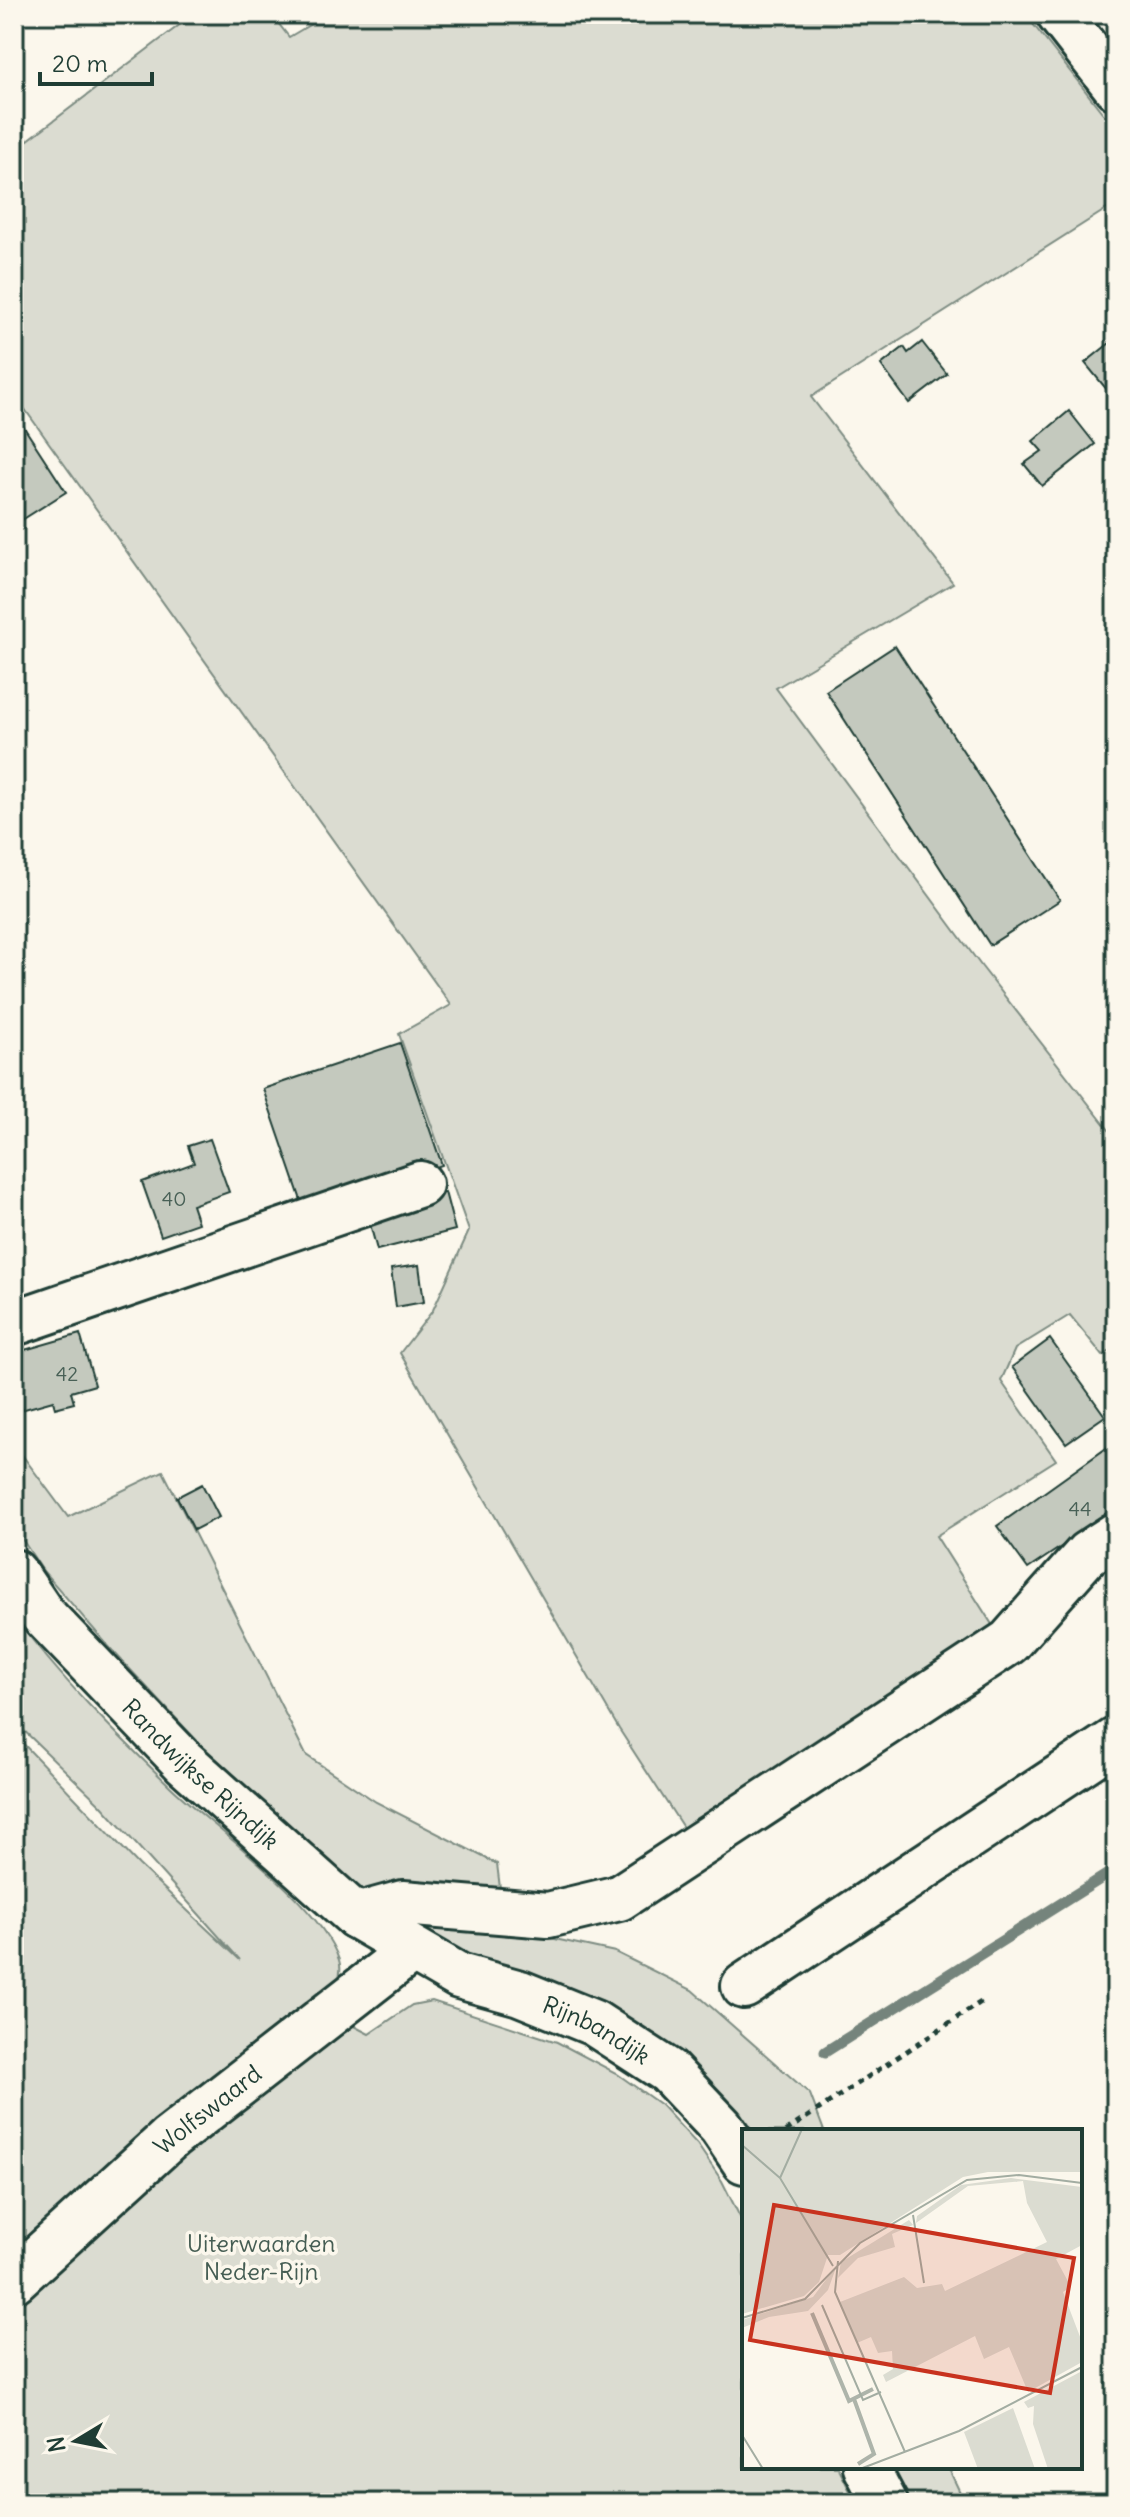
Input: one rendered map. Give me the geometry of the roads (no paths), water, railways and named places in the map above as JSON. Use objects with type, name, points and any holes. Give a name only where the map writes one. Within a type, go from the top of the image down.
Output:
[{"type":"street","points":[[1059,14],[1116,87]]},
{"type":"street","points":[[14,1323],[420,1184]]},
{"type":"street","points":[[356,1916],[403,1903],[548,1915],[619,1898],[1009,1642],[1087,1554],[1116,1535]]},
{"type":"street","name":"Randwijkse Rijndijk","points":[[14,1572],[43,1615],[184,1762],[356,1916],[412,1950]]},
{"type":"street","points":[[744,1986],[1116,1740]]},
{"type":"street","name":"Rijnbandijk","points":[[412,1950],[459,1976],[520,1993],[594,2023],[668,2071],[721,2127],[742,2158]]},
{"type":"street","name":"Wolfswaard","points":[[14,2280],[169,2139],[412,1950]]},
{"type":"street","points":[[867,2469],[885,2503]]},
{"type":"waterway","points":[[825,2052],[1116,1869]]},
{"type":"park label","name":"Uiterwaarden Neder-Rijn","points":[[261,2257]]}]
